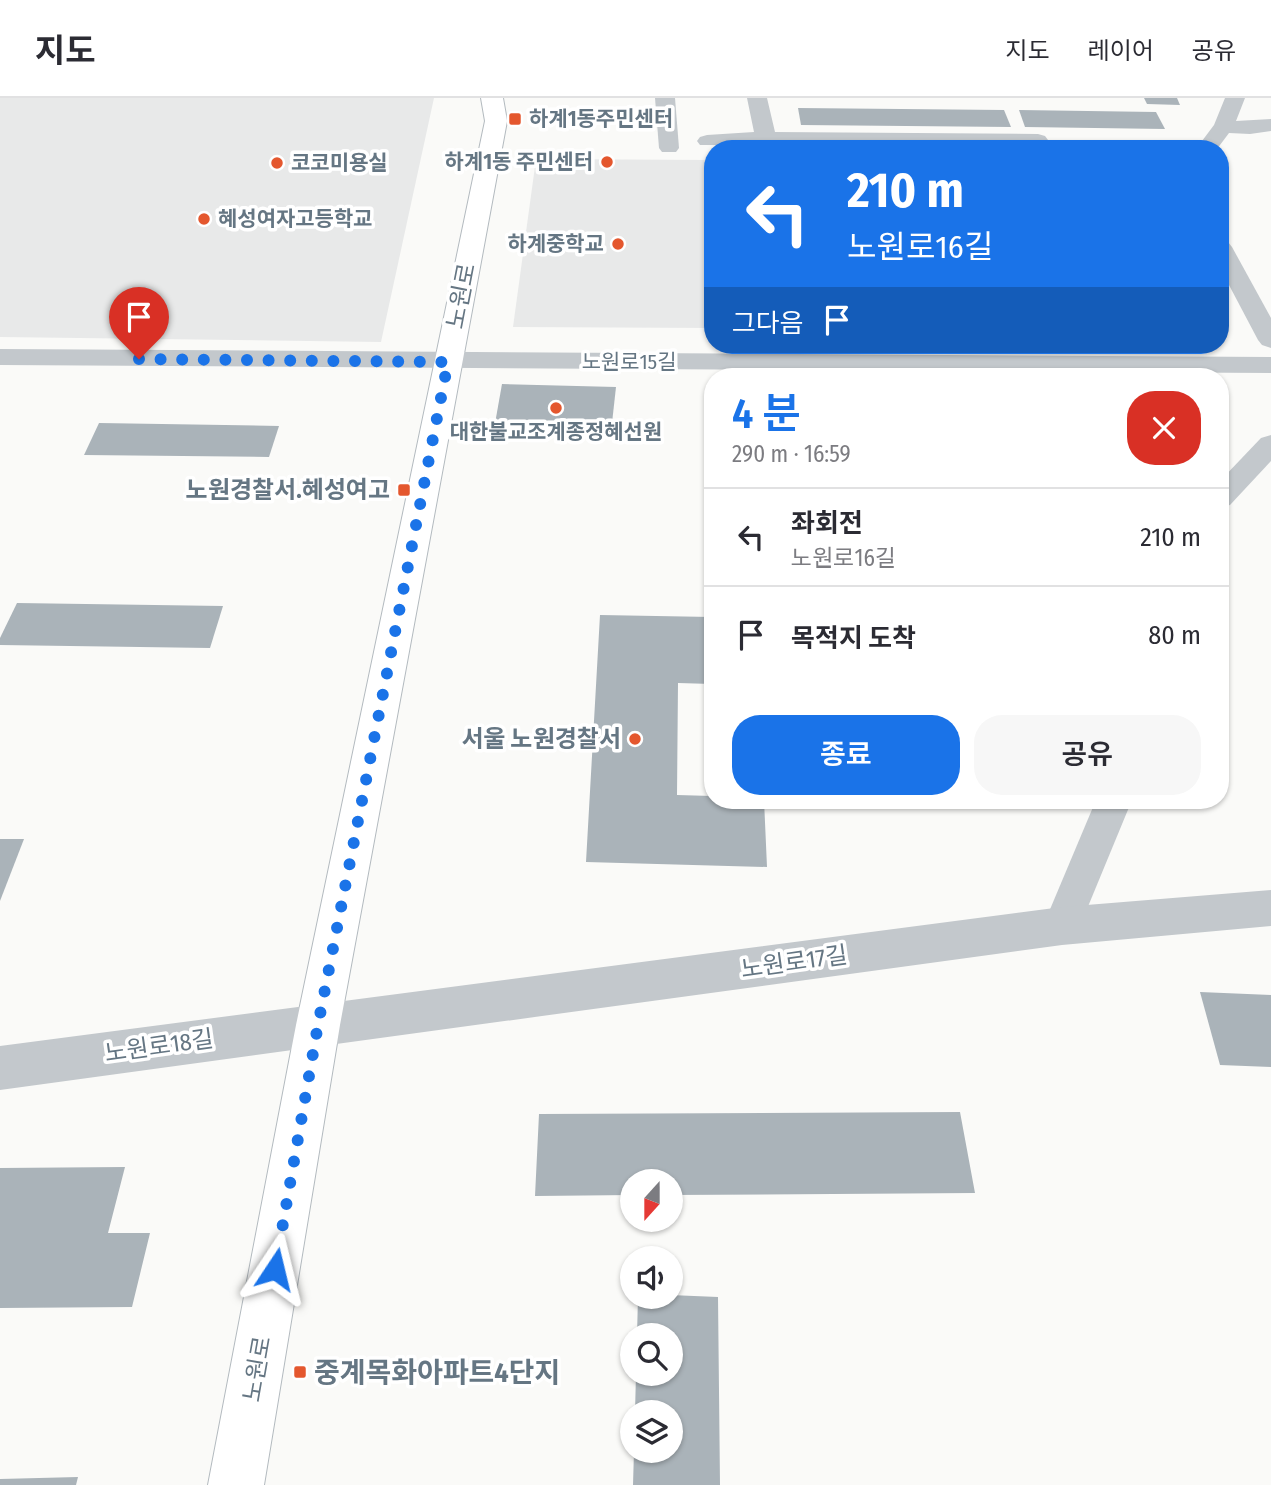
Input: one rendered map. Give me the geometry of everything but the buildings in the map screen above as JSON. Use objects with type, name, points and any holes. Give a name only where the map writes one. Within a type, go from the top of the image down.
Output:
[{"type":"main road","name":"노원로","points":[[236,1485],[318,1025],[496,121],[492,98]]},
{"type":"street","points":[[665,98],[669,148]]},
{"type":"street","points":[[757,98],[764,130]]},
{"type":"street","points":[[1213,140],[1224,126],[1235,98]]},
{"type":"street","points":[[1224,126],[1250,128],[1271,125]]},
{"type":"street","points":[[706,131],[764,130],[1038,140]]},
{"type":"street","points":[[1229,263],[1271,340]]},
{"type":"street","name":"노원로15길","points":[[0,357],[448,362],[1271,365]]},
{"type":"street","points":[[1229,488],[1271,444]]},
{"type":"street","points":[[1062,926],[1110,809]]},
{"type":"street","name":"노원로17길","points":[[318,1025],[1062,926],[1271,908]]},
{"type":"street","name":"노원로18길","points":[[0,1068],[318,1025]]},
{"type":"shaded area","name":"혜성여자고등학교","points":[[0,98],[434,98],[381,342],[0,337]]},
{"type":"shaded area","name":"하계중학교","points":[[536,159],[704,160],[704,328],[513,327]]},
{"type":"place","name":"하계1동주민센터","points":[[515,119]]},
{"type":"place","name":"하계1동 주민센터","points":[[607,162]]},
{"type":"place","name":"코코미용실","points":[[277,163]]},
{"type":"place","name":"혜성여자고등학교","points":[[204,219]]},
{"type":"place","name":"하계중학교","points":[[618,244]]},
{"type":"place","name":"대한불교조계종정혜선원","points":[[556,408]]},
{"type":"place","name":"노원경찰서.혜성여고","points":[[404,490]]},
{"type":"place","name":"서울 노원경찰서","points":[[635,739]]},
{"type":"place","name":"중계목화아파트4단지","points":[[300,1372]]},
{"type":"route","points":[[139,359],[448,362],[318,1025],[275,1269]]}]
